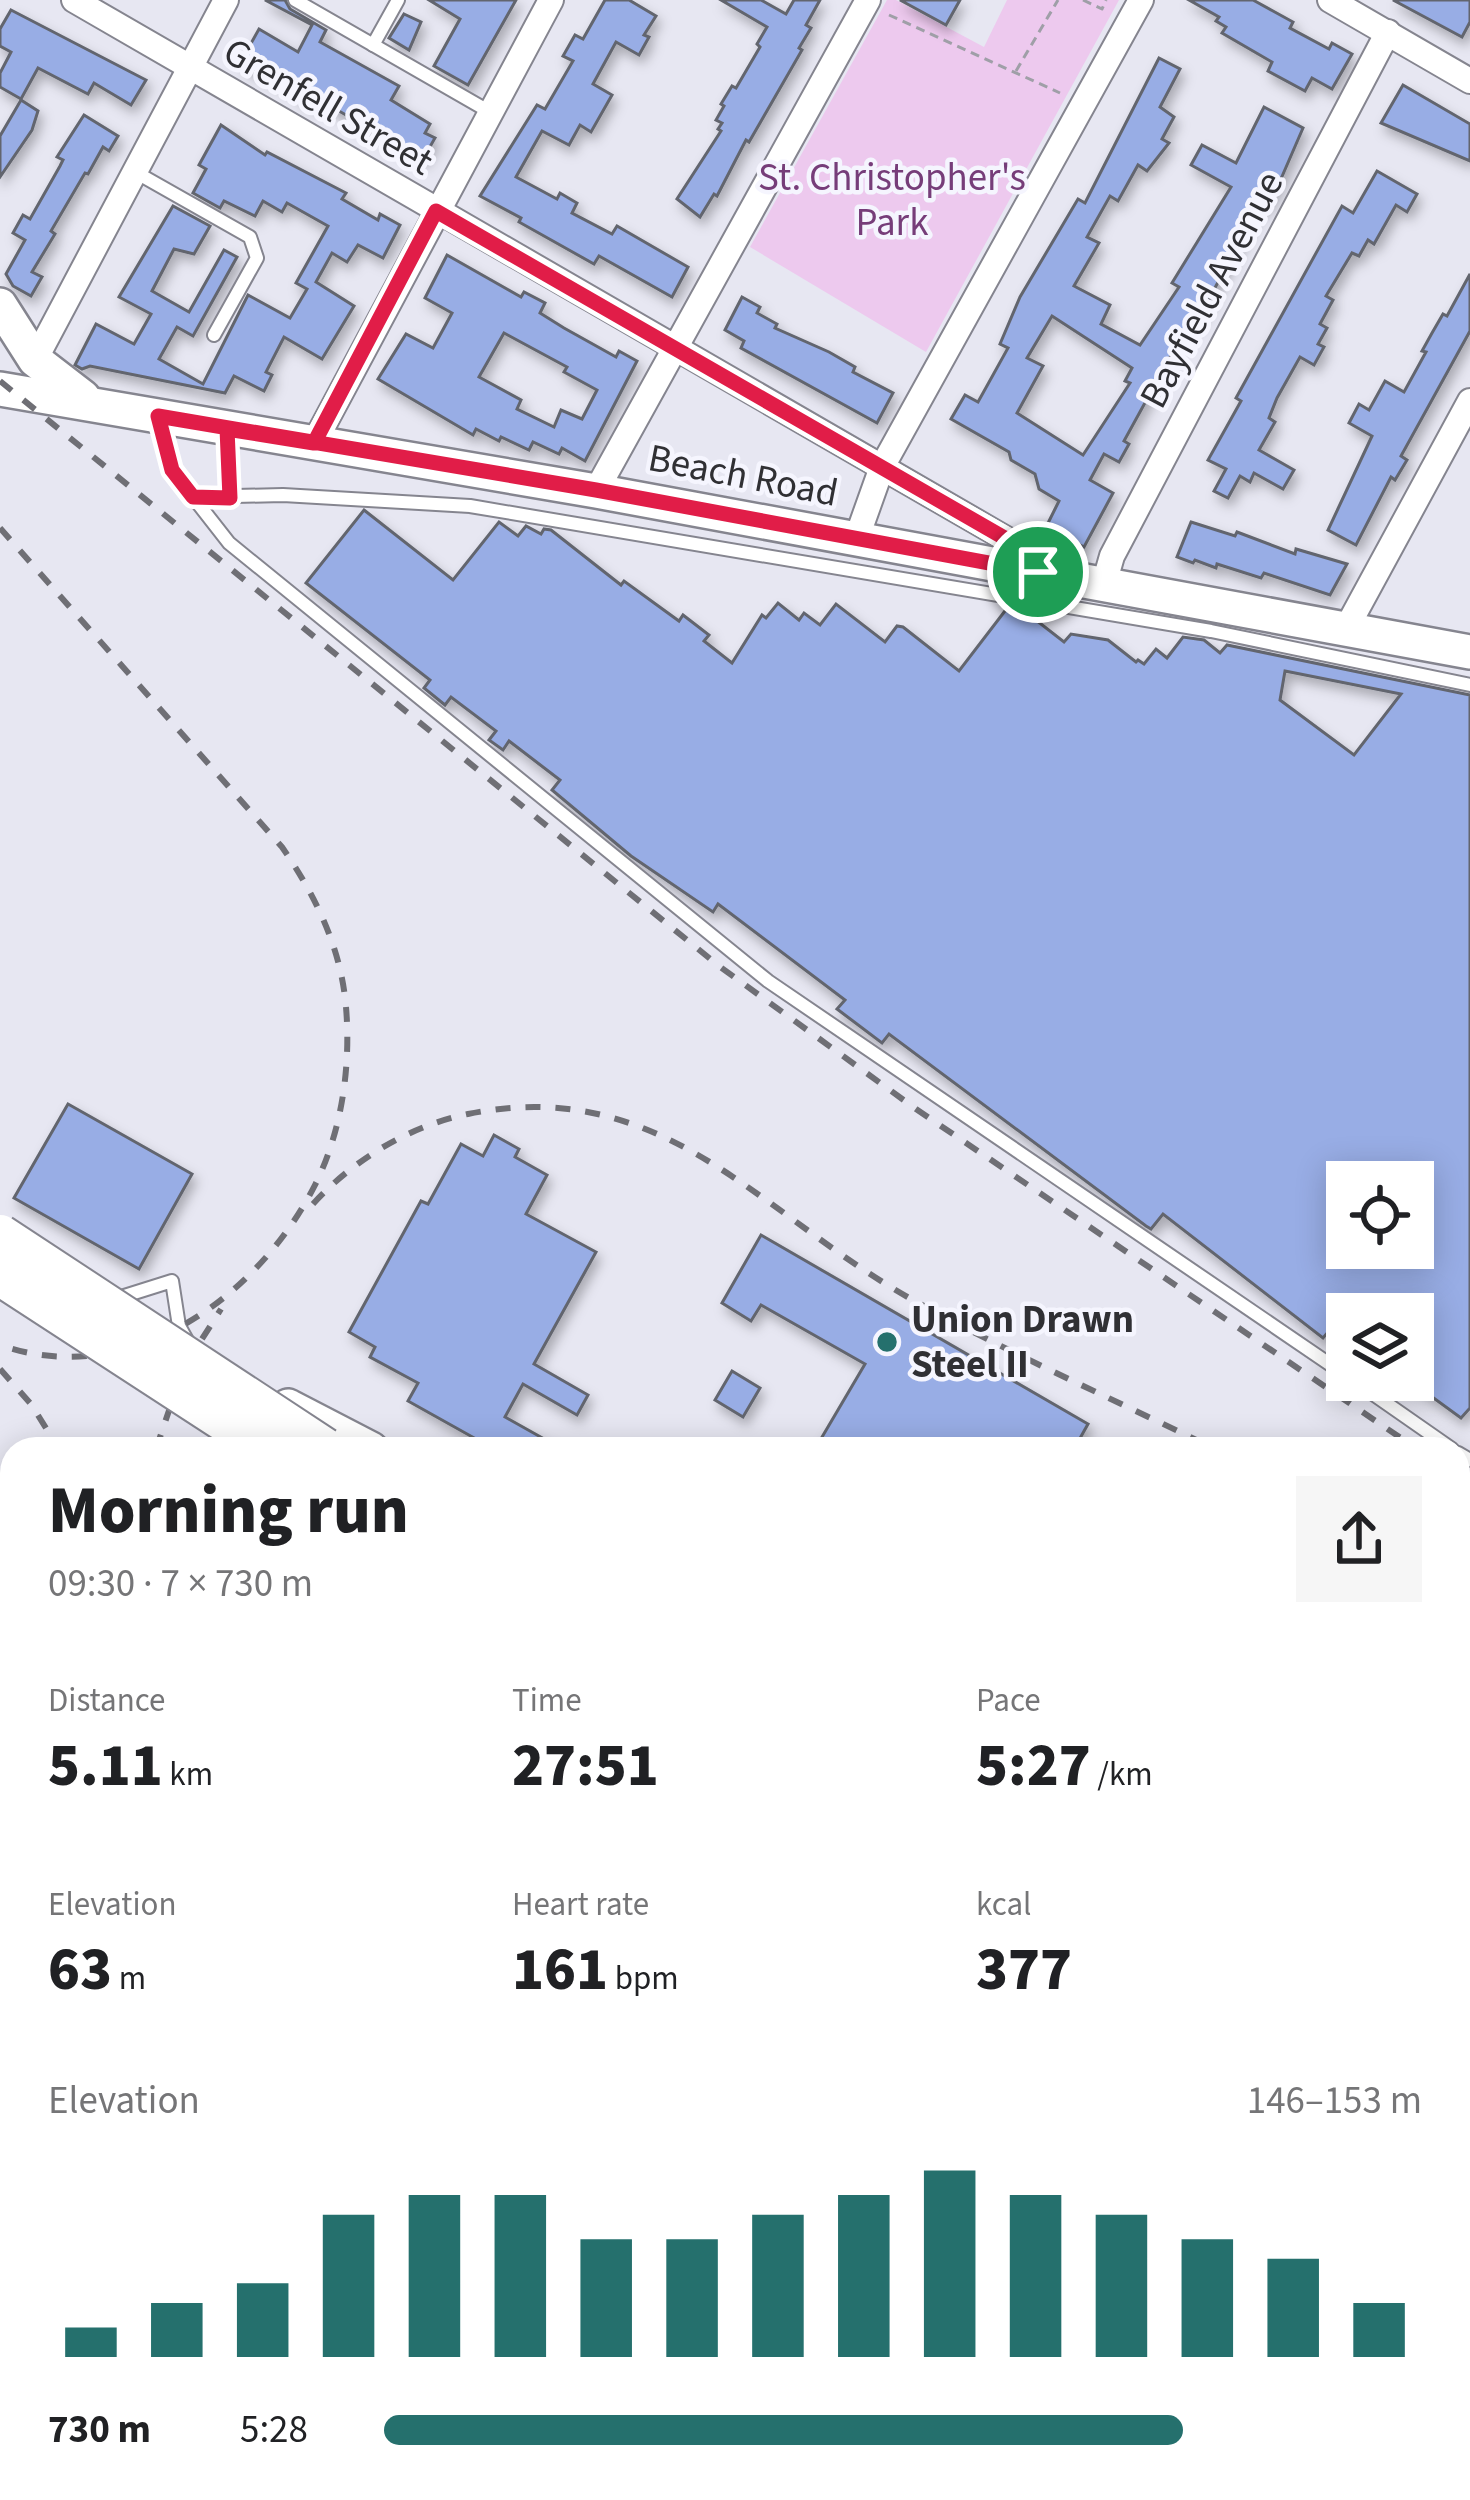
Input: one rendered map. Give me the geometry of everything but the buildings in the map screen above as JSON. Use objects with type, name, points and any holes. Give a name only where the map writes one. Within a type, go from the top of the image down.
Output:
[{"type":"highway","points":[[0,1235],[306,1437]]},
{"type":"highway","points":[[0,1272],[251,1437]]},
{"type":"street","name":"Grenfell Street","points":[[74,0],[1008,540],[1038,572]]},
{"type":"street","points":[[35,360],[226,0]]},
{"type":"street","points":[[314,443],[551,0]]},
{"type":"street","points":[[856,540],[882,467],[1141,0]]},
{"type":"street","points":[[1330,0],[1470,81]]},
{"type":"street","points":[[596,490],[866,2]]},
{"type":"street","name":"Bayfield Avenue","points":[[1104,584],[1112,556],[1388,32]]},
{"type":"street","points":[[0,305],[35,360]]},
{"type":"street","points":[[0,334],[94,404]]},
{"type":"street","name":"Beach Road","points":[[0,389],[596,490],[1470,652]]},
{"type":"street","points":[[1346,629],[1470,401]]},
{"type":"street","points":[[0,1235],[208,1366],[347,1437]]},
{"type":"street","points":[[0,1272],[232,1437]]},
{"type":"lane","points":[[295,0],[490,112]]},
{"type":"lane","points":[[373,45],[398,0]]},
{"type":"lane","points":[[136,173],[250,237],[257,257],[214,334]]},
{"type":"lane","points":[[158,416],[172,470],[229,543],[768,981],[1326,1362]]},
{"type":"lane","points":[[227,429],[230,498]]},
{"type":"lane","points":[[193,497],[283,495],[470,506],[1211,631],[1470,685]]},
{"type":"lane","points":[[99,1298],[139,1294],[172,1281],[180,1328],[208,1366]]},
{"type":"lane","points":[[1383,1401],[1435,1437]]},
{"type":"path","points":[[1015,72],[1058,0]]},
{"type":"path","points":[[1083,0],[1102,9],[1106,0]]},
{"type":"path","points":[[866,2],[1084,104]]},
{"type":"green space","name":"St. Christopher's Park","points":[[887,0],[896,0],[984,47],[1007,0],[1119,0],[926,352],[750,247]]},
{"type":"railway","points":[[0,381],[719,966],[916,1109],[1399,1437]]},
{"type":"railway","points":[[0,528],[282,847],[332,943],[343,985],[347,1029],[338,1121],[315,1185],[290,1226],[224,1298],[184,1325],[141,1344],[95,1355],[48,1356],[0,1345]]},
{"type":"railway","points":[[313,1204],[383,1147],[446,1120],[537,1107],[599,1114],[655,1133],[707,1160],[913,1300],[1190,1437]]},
{"type":"railway","points":[[160,1437],[183,1369],[221,1309]]},
{"type":"railway","points":[[0,1369],[52,1437]]},
{"type":"place","name":"Union Drawn Steel II","points":[[887,1342]]},
{"type":"route","points":[[1038,572],[596,490],[227,429],[158,416],[172,470],[193,497],[230,498],[227,429],[314,443],[436,211],[1008,540],[1038,572]]}]
